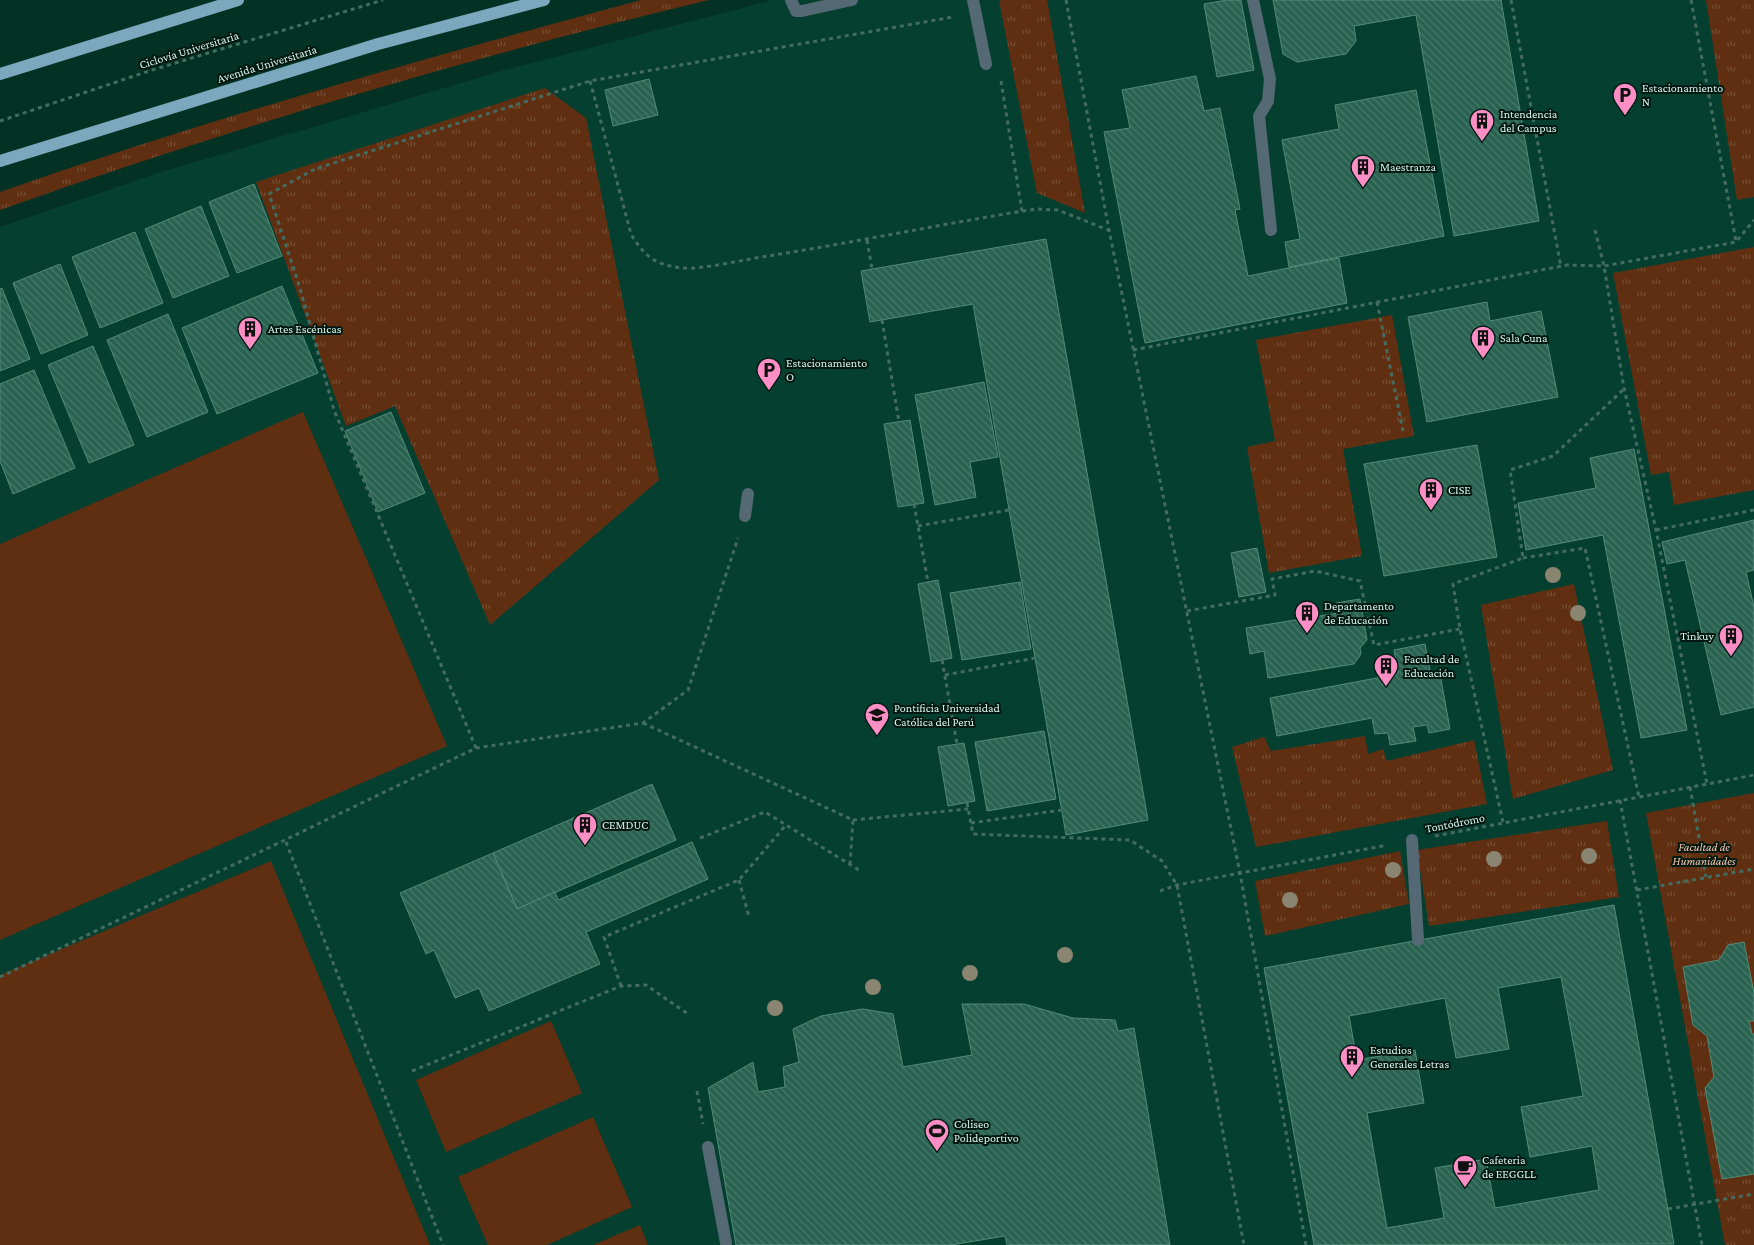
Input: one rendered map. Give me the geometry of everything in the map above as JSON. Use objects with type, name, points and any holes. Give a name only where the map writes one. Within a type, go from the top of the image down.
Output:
[{"type":"main road","points":[[0,74],[238,0]]},
{"type":"main road","name":"Avenida Universitaria","points":[[0,161],[378,44],[544,0]]},
{"type":"street","points":[[791,0],[796,11],[802,11],[852,0]]},
{"type":"street","points":[[974,0],[986,64]]},
{"type":"street","points":[[1253,0],[1270,79],[1268,101],[1259,116],[1271,230]]},
{"type":"street","points":[[745,516],[748,494]]},
{"type":"street","points":[[1412,840],[1418,940]]},
{"type":"street","points":[[708,1147],[726,1243]]},
{"type":"path","name":"Ciclovía Universitaria","points":[[0,121],[149,71],[384,0]]},
{"type":"path","points":[[1066,0],[1109,230],[1240,873],[1306,1245]]},
{"type":"path","points":[[1511,0],[1561,267]]},
{"type":"path","points":[[1691,0],[1736,242]]},
{"type":"path","points":[[476,748],[334,410],[299,285],[268,194],[315,168],[590,81],[976,13]]},
{"type":"path","points":[[1001,76],[1022,211]]},
{"type":"path","points":[[590,81],[631,234],[642,252],[660,264],[683,268],[867,240],[1036,209],[1058,210],[1109,230]]},
{"type":"path","points":[[1133,350],[1561,267],[1604,266],[1736,242],[1754,220]]},
{"type":"path","points":[[1595,230],[1604,266],[1624,388],[1656,530],[1707,784]]},
{"type":"path","points":[[867,240],[872,269]]},
{"type":"path","points":[[1377,302],[1403,430]]},
{"type":"path","points":[[882,320],[900,422]]},
{"type":"path","points":[[1524,558],[1510,470],[1553,456],[1624,388]]},
{"type":"path","points":[[914,504],[928,582]]},
{"type":"path","points":[[918,526],[1009,510]]},
{"type":"path","points":[[1656,530],[1754,510]]},
{"type":"path","points":[[0,977],[286,842],[476,748],[643,723],[688,690],[745,516]]},
{"type":"path","points":[[1503,822],[1460,630],[1453,584],[1524,558],[1585,548],[1639,797]]},
{"type":"path","points":[[1186,611],[1275,595],[1272,579],[1315,571],[1360,581],[1374,646],[1460,630]]},
{"type":"path","points":[[945,675],[1035,658]]},
{"type":"path","points":[[942,660],[957,744]]},
{"type":"path","points":[[643,723],[853,820],[968,809]]},
{"type":"path","name":"Tontódromo","points":[[1160,891],[1177,885],[1754,775]]},
{"type":"path","points":[[1690,787],[1706,877]]},
{"type":"path","points":[[1620,800],[1702,1245]]},
{"type":"path","points":[[967,803],[973,834],[1130,840],[1162,861],[1177,885],[1244,1245]]},
{"type":"path","points":[[971,823],[1062,810]]},
{"type":"path","points":[[700,838],[766,812],[858,870]]},
{"type":"path","points":[[850,865],[853,820]]},
{"type":"path","points":[[622,986],[604,937],[739,880],[786,825]]},
{"type":"path","points":[[286,842],[443,1245]]},
{"type":"path","points":[[1637,890],[1754,869]]},
{"type":"path","points":[[739,880],[749,917]]},
{"type":"path","points":[[412,1071],[622,986],[646,985],[688,1014]]},
{"type":"path","points":[[697,1091],[708,1147]]},
{"type":"path","points":[[1668,1209],[1754,1194]]},
{"type":"shaded area","name":"Pontificia Universidad Católica del Perú","points":[[773,0],[1754,0],[1754,1245],[0,1245],[0,227],[158,173],[505,70]]},
{"type":"green space","points":[[641,0],[709,0],[530,45],[352,96],[175,151],[0,210],[0,192],[79,165],[319,90]]},
{"type":"green space","points":[[1047,0],[1085,213],[1037,193],[999,1]]},
{"type":"green space","points":[[1706,0],[1754,0],[1754,197],[1737,200]]},
{"type":"green space","points":[[545,88],[586,118],[659,480],[490,625],[395,406],[346,426],[256,182]]},
{"type":"green space","points":[[1754,247],[1754,490],[1674,505],[1669,472],[1651,475],[1613,273]]},
{"type":"green space","points":[[1392,315],[1414,436],[1343,449],[1362,556],[1269,573],[1247,447],[1275,441],[1256,340]]},
{"type":"green space","points":[[303,412],[447,746],[0,940],[0,544]]},
{"type":"green space","points":[[1574,584],[1613,770],[1513,799],[1481,605]]},
{"type":"green space","points":[[1365,736],[1368,754],[1383,749],[1387,761],[1474,740],[1487,804],[1256,847],[1232,747],[1264,737],[1271,751]]},
{"type":"green space","name":"Facultad de Humanidades","points":[[1754,793],[1754,1245],[1725,1245],[1646,813]]},
{"type":"green space","points":[[1607,821],[1619,897],[1429,926],[1417,850]]},
{"type":"green space","points":[[1400,851],[1409,904],[1265,936],[1255,881]]},
{"type":"green space","points":[[271,861],[430,1245],[0,1245],[0,975]]},
{"type":"green space","points":[[551,1021],[582,1093],[446,1152],[416,1080]]},
{"type":"green space","points":[[593,1117],[632,1207],[547,1245],[488,1245],[458,1177]]},
{"type":"green space","points":[[640,1225],[648,1245],[593,1245]]},
{"type":"building","points":[[1227,0],[1241,0],[1254,70],[1217,77],[1204,4]]},
{"type":"building","name":"Intendencia del Campus","points":[[1273,0],[1501,0],[1539,221],[1454,236],[1416,15],[1354,26],[1356,41],[1346,54],[1297,62],[1283,54]]},
{"type":"building","points":[[1196,76],[1204,111],[1220,108],[1240,209],[1235,210],[1248,276],[1339,258],[1347,303],[1145,343],[1104,132],[1130,128],[1122,90]]},
{"type":"building","points":[[649,79],[658,115],[613,126],[605,90]]},
{"type":"building","name":"Maestranza","points":[[1416,90],[1444,236],[1289,267],[1285,242],[1300,239],[1282,140],[1339,129],[1335,105]]},
{"type":"building","points":[[254,184],[282,256],[237,273],[209,202]]},
{"type":"building","points":[[201,206],[229,276],[173,298],[145,229]]},
{"type":"building","points":[[135,232],[163,303],[100,328],[72,257]]},
{"type":"building","points":[[1046,239],[1148,820],[1066,835],[973,304],[870,322],[861,271]]},
{"type":"building","points":[[60,264],[88,335],[41,354],[13,283]]},
{"type":"building","name":"Artes Escénicas","points":[[282,286],[318,373],[217,414],[182,328]]},
{"type":"building","points":[[2,288],[30,359],[0,371],[0,289]]},
{"type":"building","name":"Sala Cuna","points":[[1487,302],[1490,321],[1541,311],[1558,397],[1427,422],[1408,317]]},
{"type":"building","points":[[168,314],[208,412],[147,437],[107,340]]},
{"type":"building","points":[[93,346],[134,445],[89,463],[48,365]]},
{"type":"building","points":[[34,370],[75,468],[13,494],[0,461],[0,384]]},
{"type":"building","points":[[984,382],[998,457],[970,462],[976,497],[935,505],[915,395]]},
{"type":"building","points":[[391,412],[425,493],[378,512],[345,431]]},
{"type":"building","points":[[910,420],[924,503],[898,507],[884,424]]},
{"type":"building","name":"CISE","points":[[1477,445],[1497,557],[1384,576],[1364,464]]},
{"type":"building","points":[[1634,449],[1687,730],[1641,738],[1603,535],[1526,550],[1518,503],[1596,488],[1590,458]]},
{"type":"building","name":"Tinkuy","points":[[1754,520],[1754,570],[1746,572],[1754,607],[1754,707],[1721,715],[1685,560],[1667,564],[1662,542]]},
{"type":"building","points":[[1257,548],[1266,592],[1239,597],[1231,553]]},
{"type":"building","points":[[938,580],[952,658],[931,662],[918,584]]},
{"type":"building","points":[[1020,582],[1031,649],[962,660],[950,593]]},
{"type":"building","name":"Departamento de Educación","points":[[1360,599],[1367,640],[1360,648],[1361,654],[1354,664],[1268,678],[1264,651],[1250,654],[1246,628],[1338,613],[1336,603]]},
{"type":"building","name":"Facultad de Educación","points":[[1425,644],[1431,676],[1440,674],[1450,729],[1429,733],[1427,725],[1413,727],[1416,741],[1390,745],[1388,733],[1375,734],[1372,718],[1277,736],[1270,698],[1398,674],[1394,650]]},
{"type":"building","points":[[1044,731],[1056,799],[987,811],[975,742]]},
{"type":"building","points":[[964,743],[975,801],[948,806],[938,747]]},
{"type":"building","name":"CEMDUC","points":[[652,784],[676,840],[517,909],[493,853]]},
{"type":"building","points":[[692,842],[708,879],[586,932],[600,964],[489,1011],[479,988],[455,998],[434,950],[426,954],[400,893],[493,853],[517,909],[555,892],[558,900]]},
{"type":"building","name":"Estudios Generales Letras","points":[[1614,905],[1674,1244],[1314,1245],[1264,968]],"holes":[[[1561,977],[1583,1096],[1521,1107],[1530,1157],[1592,1146],[1599,1190],[1495,1208],[1486,1159],[1435,1168],[1444,1218],[1387,1228],[1367,1113],[1424,1103],[1415,1050],[1357,1060],[1349,1016],[1445,998],[1456,1058],[1509,1049],[1498,988]]]},
{"type":"building","points":[[1744,942],[1754,993],[1754,1021],[1749,1021],[1752,1034],[1754,1034],[1754,1174],[1722,1179],[1705,1088],[1714,1077],[1707,1036],[1693,1025],[1683,967],[1719,960],[1728,945]]},
{"type":"building","name":"Coliseo Polideportivo","points":[[962,1004],[1024,1004],[1073,1018],[1115,1020],[1118,1031],[1134,1028],[1170,1245],[1007,1245],[1005,1236],[951,1245],[736,1245],[708,1088],[753,1062],[758,1092],[785,1087],[783,1067],[799,1062],[793,1029],[821,1016],[863,1009],[893,1014],[903,1067],[972,1055]]},
{"type":"place","name":"Estacionamiento N","points":[[1625,116]]},
{"type":"place","name":"Intendencia del Campus","points":[[1482,142]]},
{"type":"place","name":"Maestranza","points":[[1363,188]]},
{"type":"place","name":"Artes Escénicas","points":[[250,350]]},
{"type":"place","name":"Sala Cuna","points":[[1483,359]]},
{"type":"place","name":"Estacionamiento O","points":[[769,391]]},
{"type":"place","name":"CISE","points":[[1431,511]]},
{"type":"place","name":"Departamento de Educación","points":[[1307,634]]},
{"type":"place","name":"Tinkuy","points":[[1731,657]]},
{"type":"place","name":"Facultad de Educación","points":[[1386,687]]},
{"type":"place","name":"Pontificia Universidad Católica del Perú","points":[[877,736]]},
{"type":"place","name":"CEMDUC","points":[[585,846]]},
{"type":"place","name":"Estudios Generales Letras","points":[[1352,1078]]},
{"type":"place","name":"Coliseo Polideportivo","points":[[937,1152]]},
{"type":"place","name":"Cafeteria de EEGGLL","points":[[1465,1188]]}]
